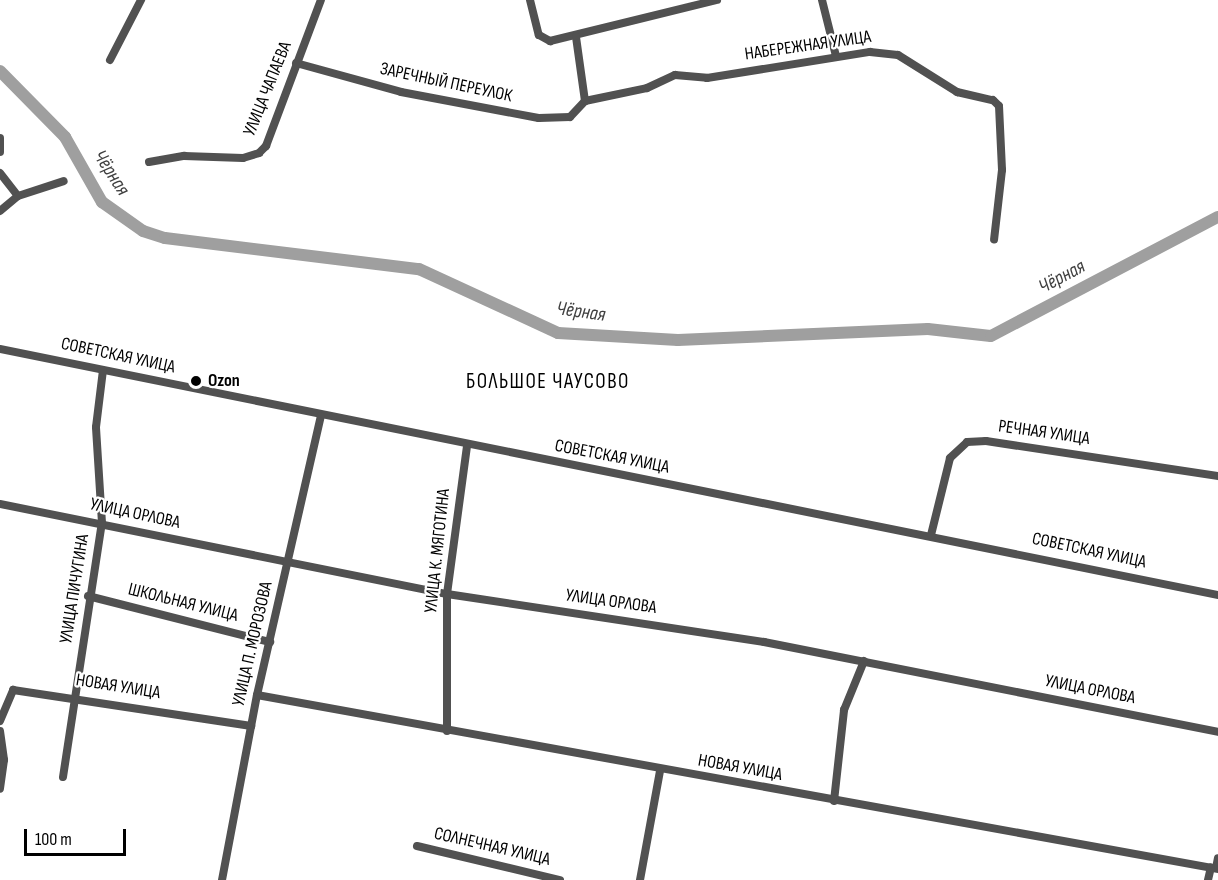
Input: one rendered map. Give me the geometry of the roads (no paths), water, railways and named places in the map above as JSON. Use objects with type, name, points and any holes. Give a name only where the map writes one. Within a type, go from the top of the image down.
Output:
[{"type":"street","points":[[110,60],[141,0]]},
{"type":"street","name":"УЛИЦА ЧАПАЕВА","points":[[149,162],[184,156],[243,158],[259,153],[266,146],[321,0]]},
{"type":"street","points":[[530,0],[536,29],[544,39],[576,37],[717,0]]},
{"type":"street","points":[[822,0],[836,56]]},
{"type":"street","points":[[576,37],[585,101]]},
{"type":"street","name":"НАБЕРЕЖНАЯ УЛИЦА","points":[[585,101],[647,88],[675,75],[707,78],[836,56],[898,55],[957,92],[985,98],[999,106],[1002,170],[994,240]]},
{"type":"street","name":"ЗАРЕЧНЫЙ ПЕРЕУЛОК","points":[[296,63],[401,92],[539,118],[570,117],[585,101]]},
{"type":"street","points":[[0,138],[0,152]]},
{"type":"street","points":[[0,173],[18,196]]},
{"type":"street","points":[[0,211],[18,196],[64,181]]},
{"type":"street","name":"СОВЕТСКАЯ УЛИЦА","points":[[0,349],[467,446],[931,534],[1218,595]]},
{"type":"street","name":"УЛИЦА ПИЧУГИНА","points":[[63,777],[88,596],[102,523],[96,427],[103,370]]},
{"type":"street","name":"УЛИЦА П. МОРОЗОВА","points":[[222,880],[257,695],[290,563],[321,416]]},
{"type":"street","name":"РЕЧНАЯ УЛИЦА","points":[[931,534],[950,458],[967,442],[986,441],[1218,476]]},
{"type":"street","name":"УЛИЦА К. МЯГОТИНА","points":[[447,731],[447,594],[467,446]]},
{"type":"street","name":"УЛИЦА ОРЛОВА","points":[[0,504],[447,594],[864,661],[1218,732]]},
{"type":"street","name":"ШКОЛЬНАЯ УЛИЦА","points":[[88,596],[270,642]]},
{"type":"street","points":[[834,801],[844,710],[864,661]]},
{"type":"street","name":"НОВАЯ УЛИЦА","points":[[0,721],[13,690],[76,696],[251,726]]},
{"type":"street","name":"НОВАЯ УЛИЦА","points":[[257,695],[660,771],[1215,868]]},
{"type":"street","points":[[0,731],[4,760],[0,789]]},
{"type":"street","points":[[640,880],[660,771]]},
{"type":"street","name":"СОЛНЕЧНАЯ УЛИЦА","points":[[417,846],[560,880]]},
{"type":"street","points":[[1208,880],[1218,858]]},
{"type":"waterway","name":"Чёрная","points":[[0,71],[65,137],[102,202],[143,231],[165,238],[419,269],[558,333],[678,340],[928,329],[991,336],[1218,217]]},
{"type":"place","name":"Ozon","points":[[196,381]]},
{"type":"district","name":"БОЛЬШОЕ ЧАУСОВО","points":[[548,382]]}]
